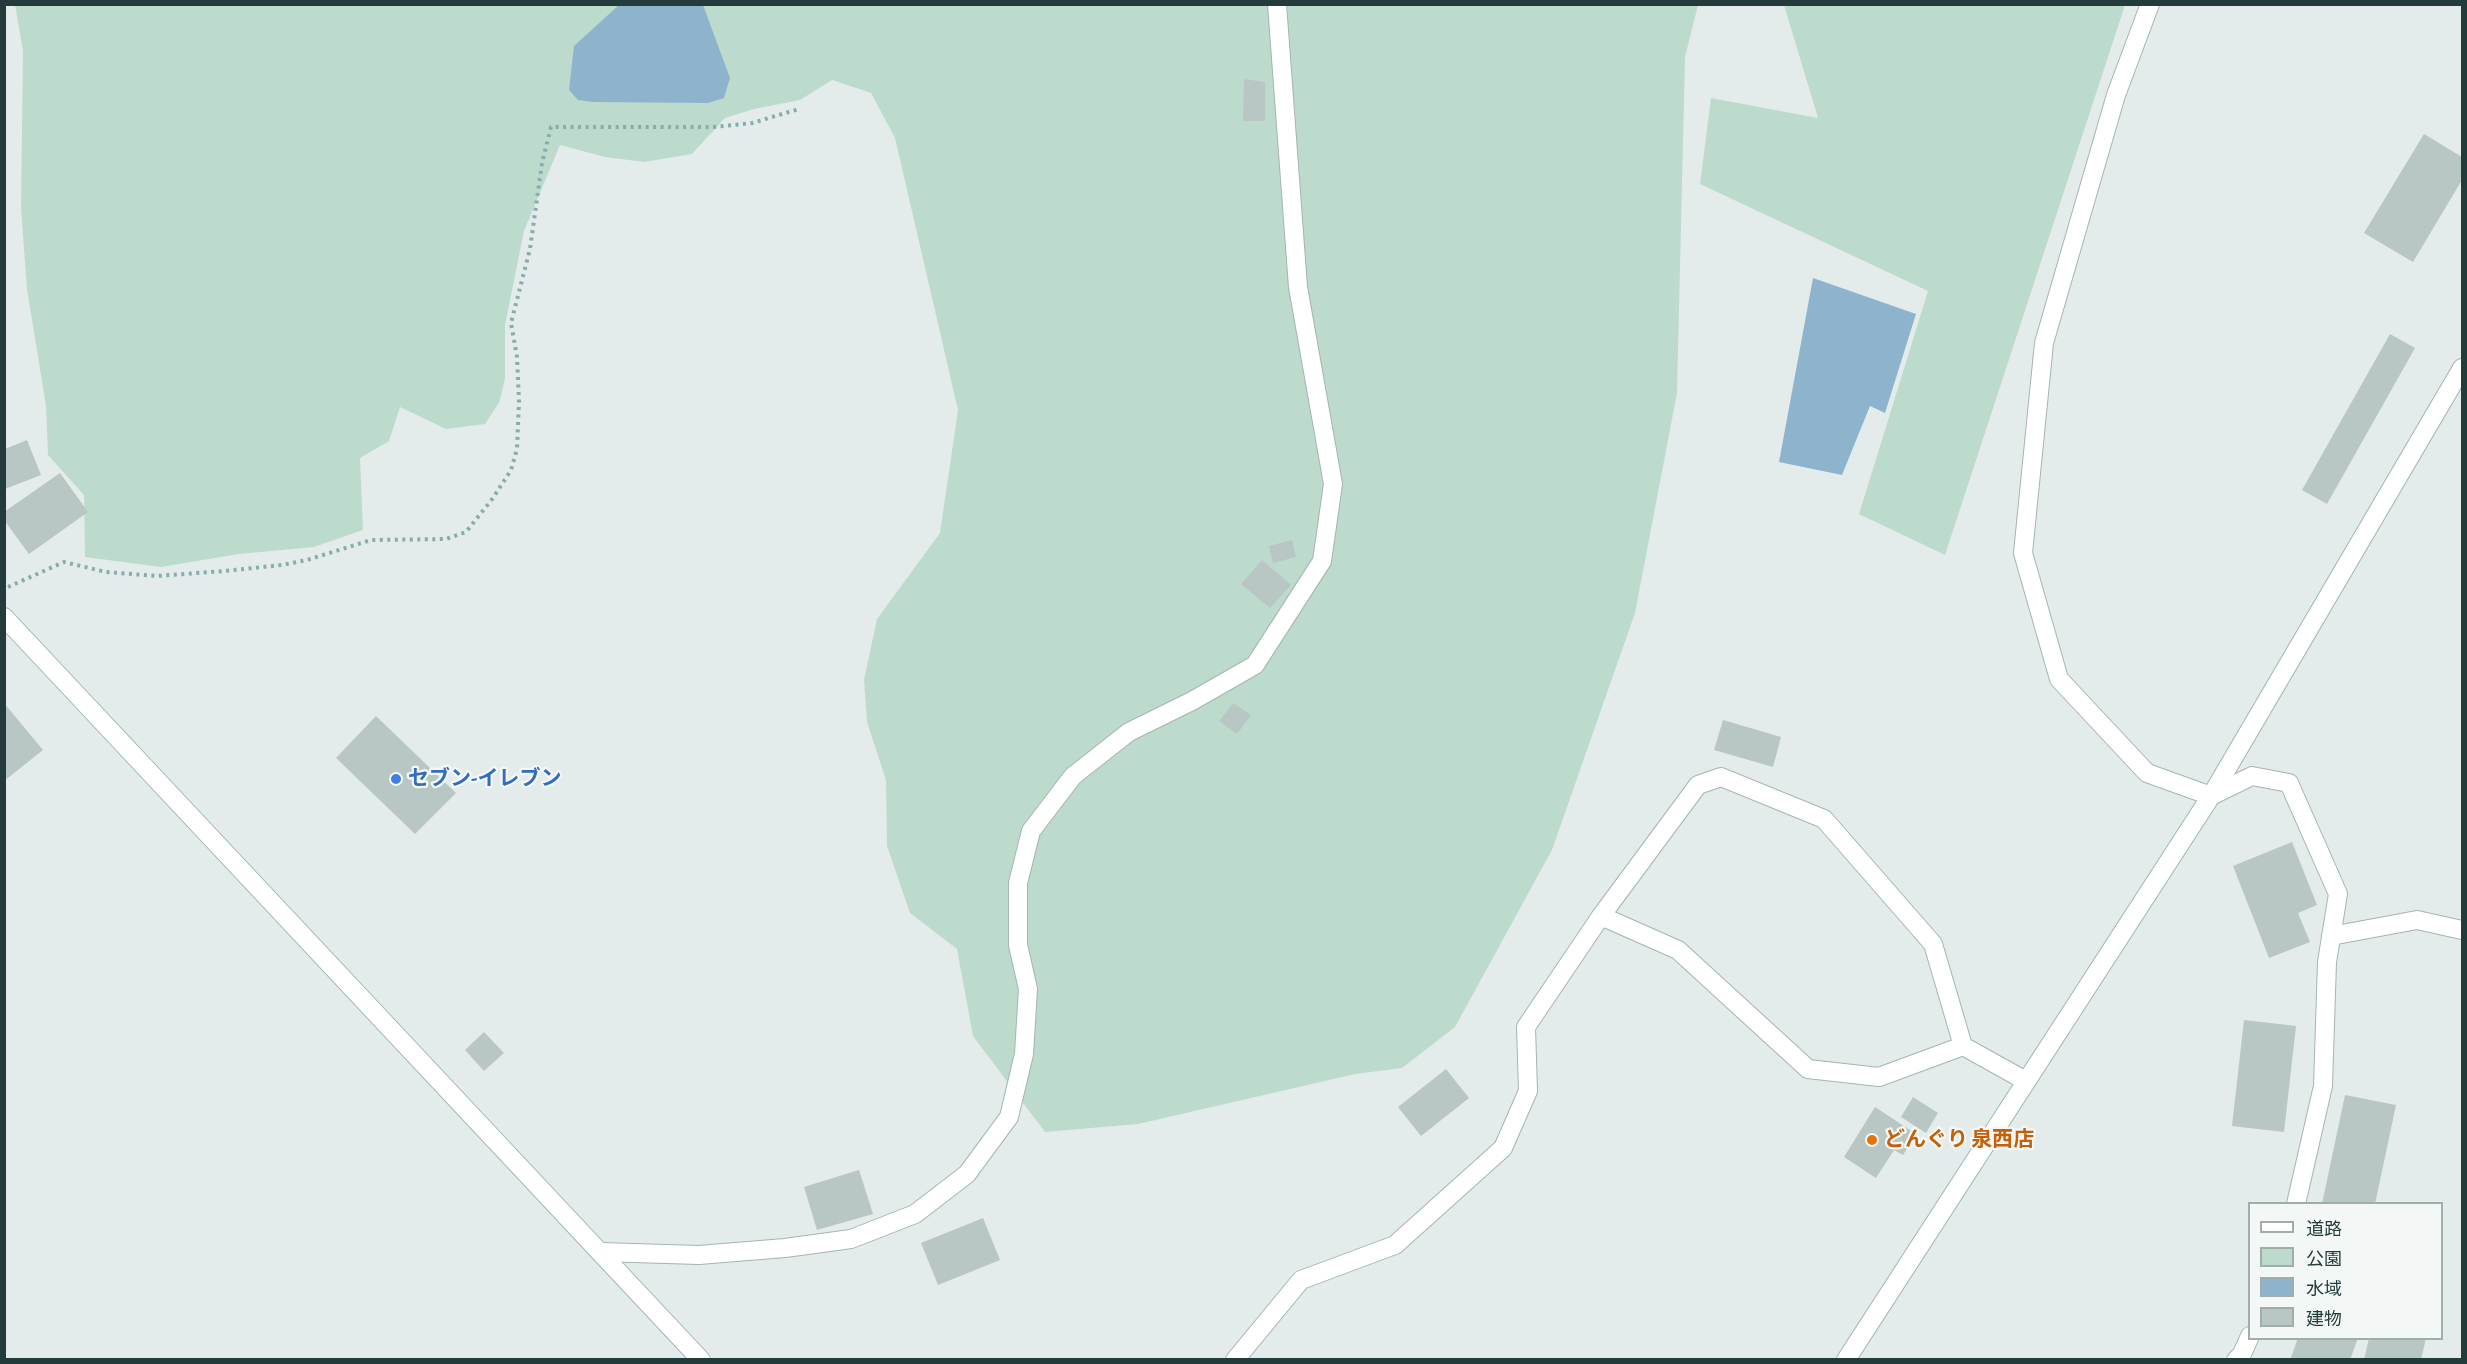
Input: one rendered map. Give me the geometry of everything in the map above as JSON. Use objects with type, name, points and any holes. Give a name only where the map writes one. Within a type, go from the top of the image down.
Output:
[{"type":"street","points":[[600,1252],[699,1255],[785,1248],[851,1239],[915,1214],[968,1174],[1008,1117],[1024,1054],[1028,989],[1018,945],[1018,883],[1031,831],[1073,776],[1129,732],[1192,701],[1255,665],[1322,561],[1333,484],[1298,287],[1277,4]]},
{"type":"street","points":[[2150,4],[2116,95],[2044,343],[2023,553],[2059,679],[2147,773],[2211,796],[2252,776],[2289,783],[2338,894],[2327,962],[2323,1086],[2296,1202]]},
{"type":"street","points":[[1846,1359],[2211,796],[2463,368]]},
{"type":"street","points":[[4,617],[701,1359]]},
{"type":"street","points":[[1234,1359],[1300,1280],[1395,1245],[1503,1148],[1528,1092],[1526,1027],[1601,916],[1698,785],[1721,777],[1824,819],[1933,944],[1963,1046],[2026,1081]]},
{"type":"street","points":[[1601,916],[1678,950],[1808,1069],[1879,1077],[1963,1046]]},
{"type":"street","points":[[2331,936],[2417,920],[2463,930]]},
{"type":"street","points":[[2241,1358],[2248,1340]]},
{"type":"path","points":[[4,589],[64,562],[106,572],[157,576],[224,571],[307,560],[371,540],[446,539],[466,532],[493,498],[511,470],[517,449],[519,400],[517,357],[511,323],[530,249],[542,163],[551,127],[713,127],[752,123],[799,108]]},
{"type":"green space","points":[[15,5],[1698,5],[1685,57],[1677,393],[1635,613],[1552,850],[1455,1027],[1402,1068],[1355,1074],[1138,1124],[1045,1132],[973,1036],[957,949],[910,913],[887,846],[886,780],[867,722],[864,680],[877,619],[940,533],[958,410],[895,138],[871,93],[832,80],[800,100],[754,109],[725,118],[692,154],[644,162],[605,157],[560,145],[524,231],[505,325],[505,379],[499,403],[485,424],[446,429],[400,407],[389,441],[360,458],[363,530],[314,547],[239,554],[161,567],[85,557],[84,495],[48,455],[46,406],[27,289],[21,208],[23,51]]},
{"type":"green space","points":[[1784,5],[2125,5],[1945,555],[1859,514],[1928,291],[1700,184],[1711,98],[1818,118]]},
{"type":"water","points":[[619,5],[703,5],[730,78],[724,98],[708,103],[578,100],[569,90],[574,46]]},
{"type":"water","points":[[1813,278],[1916,314],[1885,413],[1870,406],[1842,475],[1779,462]]},
{"type":"building","points":[[1244,79],[1265,82],[1265,121],[1243,121]]},
{"type":"building","points":[[2424,134],[2462,157],[2462,180],[2413,262],[2364,233]]},
{"type":"building","points":[[2390,334],[2415,348],[2327,504],[2302,490]]},
{"type":"building","points":[[27,440],[41,475],[5,489],[5,449]]},
{"type":"building","points":[[60,473],[88,512],[29,554],[4,520],[4,512]]},
{"type":"building","points":[[1292,540],[1296,557],[1273,563],[1269,546]]},
{"type":"building","points":[[1262,560],[1291,585],[1270,608],[1241,584]]},
{"type":"building","points":[[4,703],[43,750],[4,781]]},
{"type":"building","points":[[1233,703],[1251,715],[1237,734],[1219,721]]},
{"type":"building","points":[[376,716],[456,793],[415,834],[336,758]]},
{"type":"building","points":[[1723,720],[1781,737],[1773,767],[1714,750]]},
{"type":"building","points":[[2292,842],[2317,905],[2298,913],[2310,942],[2269,958],[2233,866]]},
{"type":"building","points":[[2244,1020],[2296,1026],[2284,1132],[2232,1126]]},
{"type":"building","points":[[484,1032],[504,1053],[484,1071],[465,1050]]},
{"type":"building","points":[[1446,1069],[1469,1098],[1421,1136],[1398,1107]]},
{"type":"building","points":[[2345,1095],[2396,1105],[2375,1202],[2322,1202]]},
{"type":"building","points":[[1913,1097],[1938,1113],[1926,1133],[1901,1117]]},
{"type":"building","points":[[1875,1107],[1916,1134],[1903,1155],[1894,1150],[1876,1178],[1844,1157]]},
{"type":"building","points":[[859,1170],[873,1214],[817,1230],[804,1187]]},
{"type":"building","points":[[983,1218],[1000,1260],[938,1285],[921,1243]]},
{"type":"building","points":[[2297,1340],[2357,1340],[2350,1360],[2290,1360]]},
{"type":"building","points":[[2369,1340],[2426,1340],[2421,1360],[2364,1360]]},
{"type":"place","name":"セブン-イレブン","points":[[396,779]]},
{"type":"place","name":"どんぐり 泉西店","points":[[1872,1140]]}]
